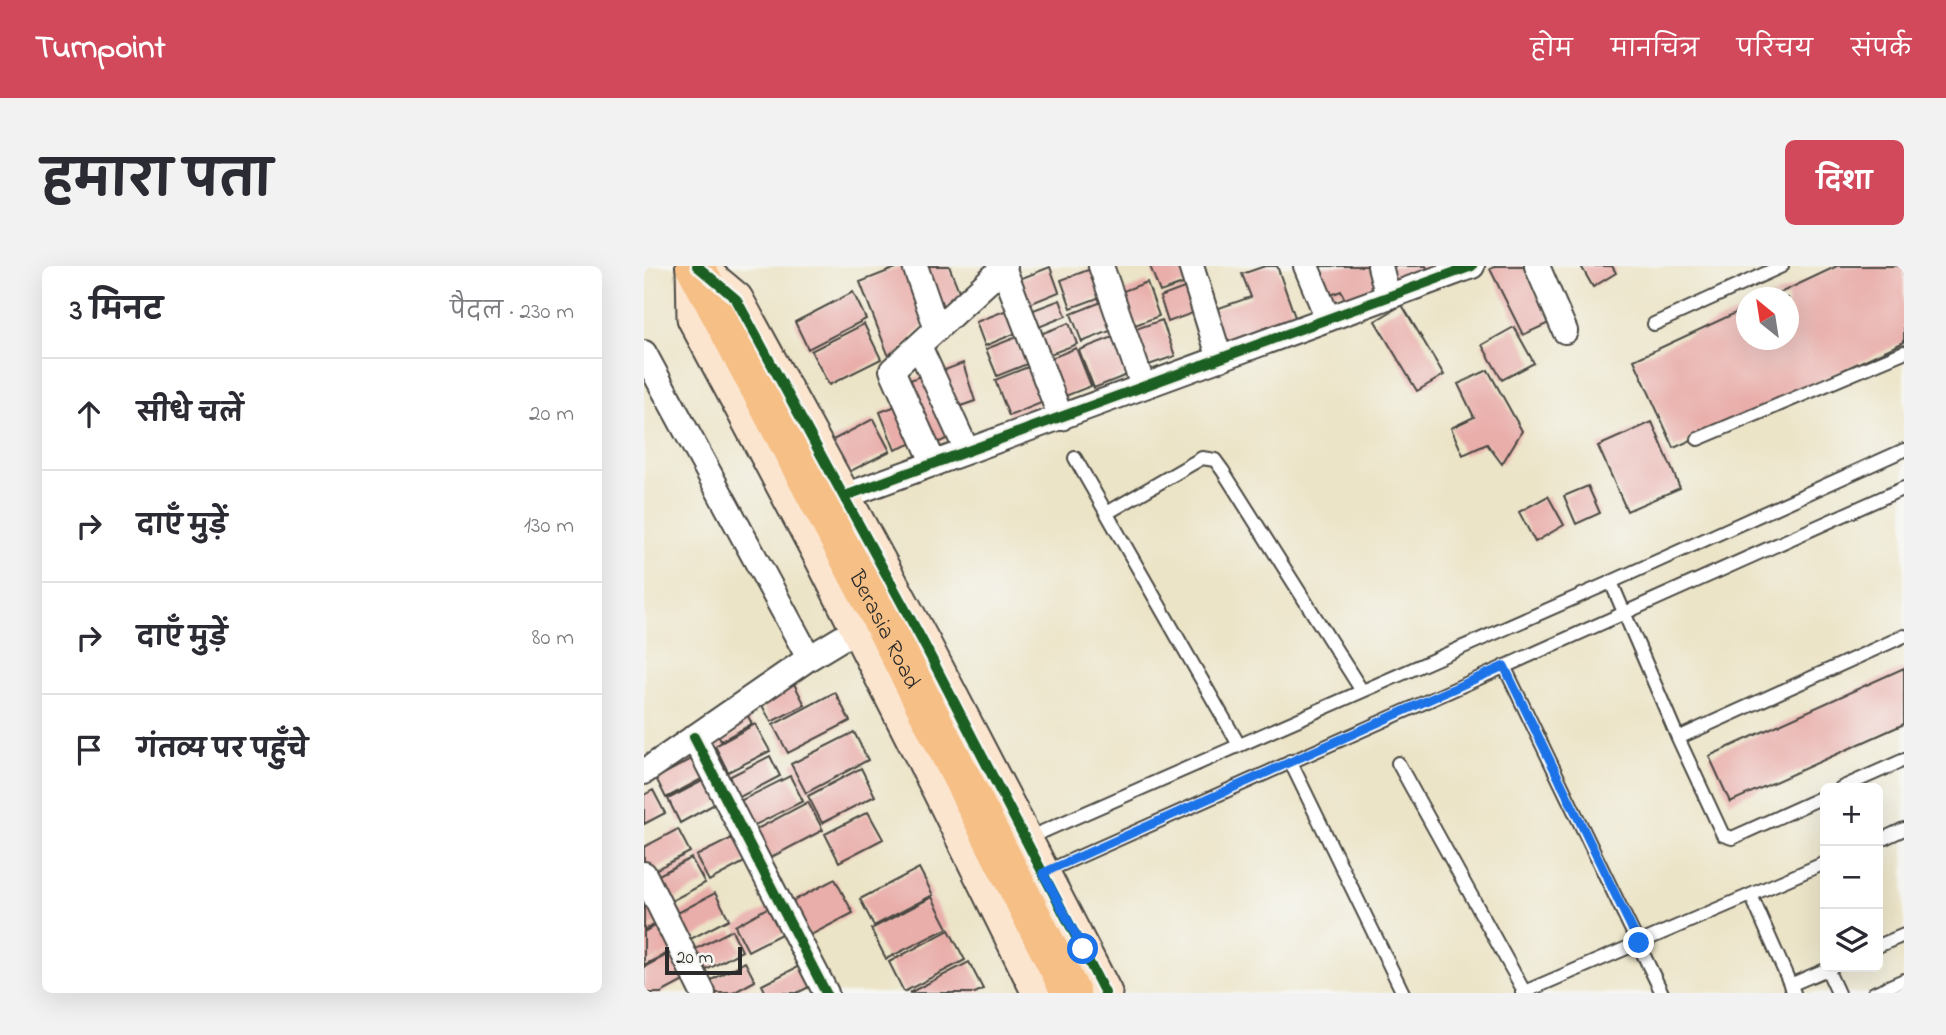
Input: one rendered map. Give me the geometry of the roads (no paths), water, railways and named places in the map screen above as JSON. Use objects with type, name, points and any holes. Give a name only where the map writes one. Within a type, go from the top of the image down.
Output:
[{"type":"main road","name":"Berasia Road","points":[[695,266],[878,613],[1071,993]]},
{"type":"street","points":[[695,266],[736,299],[845,496],[1105,993]]},
{"type":"street","points":[[695,266],[694,318],[857,629],[1039,993]]},
{"type":"street","points":[[915,266],[937,329]]},
{"type":"street","points":[[1101,266],[1143,386]]},
{"type":"street","points":[[1191,266],[1220,359]]},
{"type":"street","points":[[1306,266],[1328,319]]},
{"type":"street","points":[[1380,266],[1388,297]]},
{"type":"street","points":[[845,496],[1472,266]]},
{"type":"street","points":[[1537,266],[1565,331]]},
{"type":"street","points":[[934,464],[892,370],[1004,267],[1061,418]]},
{"type":"street","points":[[919,346],[967,451]]},
{"type":"street","points":[[644,353],[809,658]]},
{"type":"street","points":[[644,772],[809,658],[857,629]]},
{"type":"street","points":[[694,737],[826,993]]},
{"type":"street","points":[[644,874],[703,993]]},
{"type":"lane","points":[[1654,324],[1782,266]]},
{"type":"lane","points":[[1698,439],[1904,352]]},
{"type":"lane","points":[[1026,839],[1904,450]]},
{"type":"lane","points":[[1075,458],[1240,745]]},
{"type":"lane","points":[[1107,513],[1202,458],[1214,460],[1362,691]]},
{"type":"lane","points":[[1043,873],[1904,488]]},
{"type":"lane","points":[[1611,582],[1723,835],[1732,838],[1820,798]]},
{"type":"lane","points":[[1678,738],[1904,636]]},
{"type":"lane","points":[[1504,666],[1662,993]]},
{"type":"lane","points":[[1852,783],[1904,760]]},
{"type":"lane","points":[[1290,761],[1403,993]]},
{"type":"lane","points":[[1398,763],[1524,993],[1820,865]]},
{"type":"lane","points":[[1883,839],[1904,829]]},
{"type":"lane","points":[[1751,895],[1792,989],[1822,972]]},
{"type":"lane","points":[[1883,944],[1904,935]]},
{"type":"lane","points":[[1830,972],[1838,993]]},
{"type":"lane","points":[[1874,993],[1904,980]]}]
